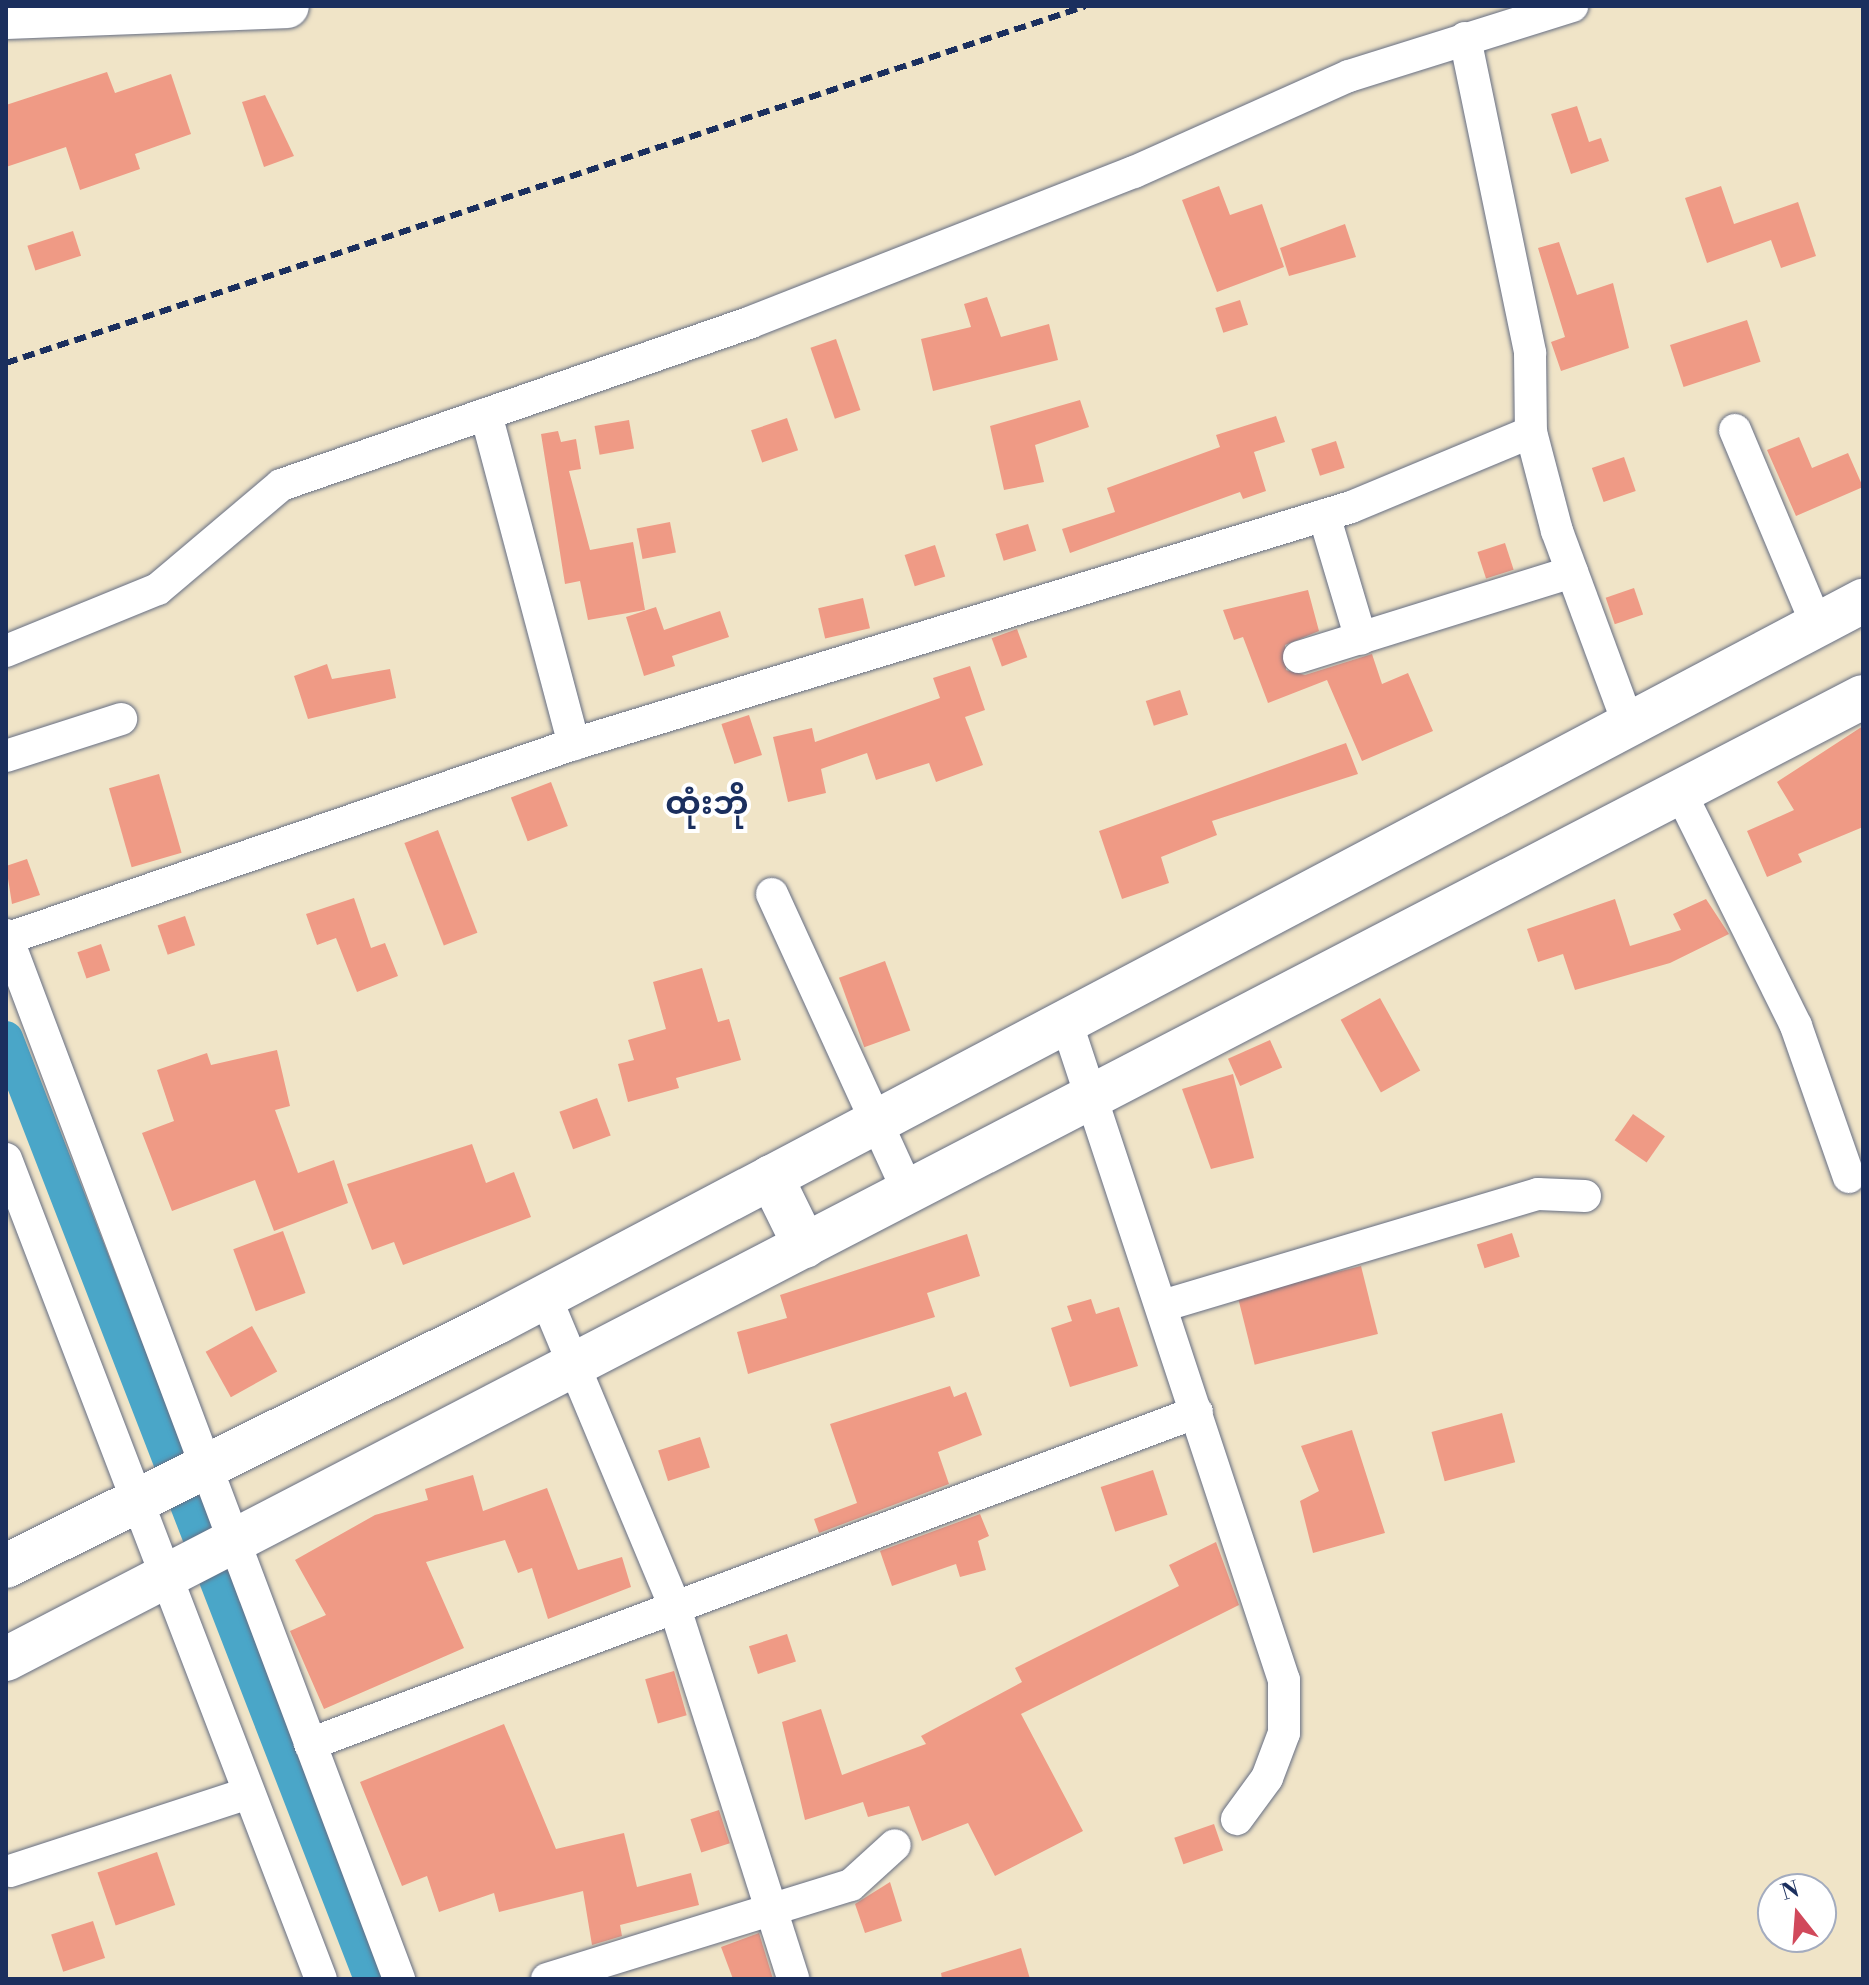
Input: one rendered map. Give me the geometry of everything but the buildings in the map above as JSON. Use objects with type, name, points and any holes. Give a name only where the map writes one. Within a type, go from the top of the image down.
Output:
[{"type":"main road","points":[[6,17],[287,6]]},
{"type":"main road","points":[[6,1566],[194,1467],[545,1296],[1863,601]]},
{"type":"main road","points":[[6,1659],[196,1557],[576,1366],[1863,697]]},
{"type":"main road","points":[[771,1177],[805,1246]]},
{"type":"street","points":[[6,651],[158,589],[281,485],[751,322],[1134,172],[1349,76],[1572,6]]},
{"type":"street","points":[[1465,38],[1530,353],[1531,432],[1572,572],[1628,723]]},
{"type":"street","points":[[486,414],[574,744]]},
{"type":"street","points":[[1735,430],[1817,625]]},
{"type":"street","points":[[321,1979],[249,1793],[196,1557],[194,1467],[6,937],[574,744],[1324,515],[1531,432]]},
{"type":"street","points":[[1324,515],[1361,639]]},
{"type":"street","points":[[1299,657],[1572,572]]},
{"type":"street","points":[[6,756],[121,719]]},
{"type":"street","points":[[1680,792],[1796,1026],[1849,1177]]},
{"type":"street","points":[[772,894],[872,1122],[909,1193]]},
{"type":"street","points":[[1066,1021],[1096,1095],[1288,1703],[1267,1778],[1237,1819]]},
{"type":"street","points":[[6,1159],[139,1495],[196,1557],[310,1744],[399,1979]]},
{"type":"street","points":[[1162,1306],[1538,1194],[1585,1196]]},
{"type":"street","points":[[545,1296],[674,1605],[793,1979]]},
{"type":"street","points":[[310,1744],[674,1605],[1197,1412]]},
{"type":"street","points":[[10,1871],[249,1793]]},
{"type":"street","points":[[547,1979],[851,1885],[895,1845]]},
{"type":"waterway","points":[[6,1038],[371,1979]]},
{"type":"railway","points":[[6,363],[1086,6]]},
{"type":"district","name":"ထုံးဘို","points":[[707,804]]}]
